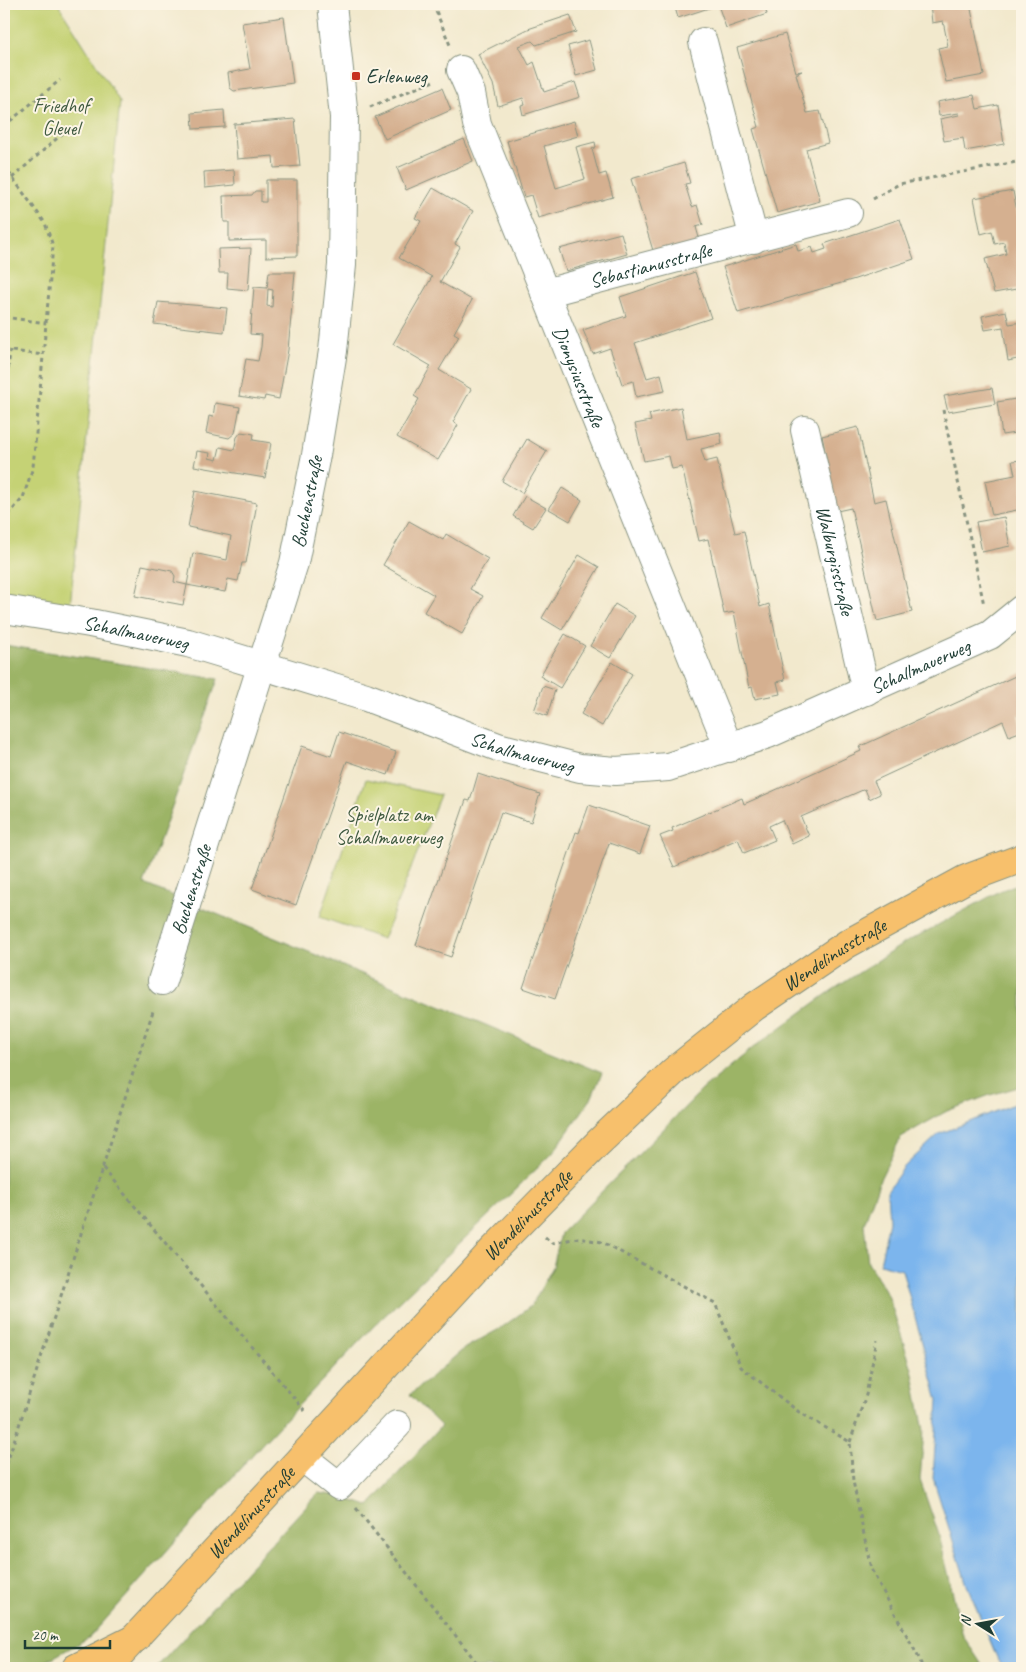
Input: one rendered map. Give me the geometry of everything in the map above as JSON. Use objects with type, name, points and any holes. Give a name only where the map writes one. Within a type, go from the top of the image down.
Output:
[{"type":"main road","name":"Wendelinusstraße","points":[[107,1668],[493,1250],[598,1143],[674,1071],[754,1007],[848,944],[966,879],[1022,858]]},
{"type":"main road","points":[[76,1668],[136,1638]]},
{"type":"street","name":"Buchenstraße","points":[[162,981],[294,563],[316,455],[331,361],[342,265],[344,117],[332,4]]},
{"type":"street","points":[[703,42],[754,239]]},
{"type":"street","name":"Dionysiusstraße","points":[[460,70],[471,93],[477,124],[729,748]]},
{"type":"street","name":"Sebastianusstraße","points":[[546,293],[848,213]]},
{"type":"street","name":"Walburgisstraße","points":[[805,430],[866,691]]},
{"type":"street","name":"Schallmauerweg","points":[[4,609],[90,623],[188,643],[366,697],[498,747],[580,768],[616,771],[668,767],[729,748],[866,691],[990,635],[1022,610]]},
{"type":"street","points":[[302,1457],[339,1486],[397,1425]]},
{"type":"path","points":[[344,117],[460,70],[433,4]]},
{"type":"path","points":[[4,126],[60,80]]},
{"type":"path","points":[[12,178],[70,126]]},
{"type":"path","points":[[848,213],[899,184],[1022,161]]},
{"type":"path","points":[[4,166],[45,223],[53,246],[33,466],[23,498],[8,515],[4,516]]},
{"type":"path","points":[[4,317],[46,323]]},
{"type":"path","points":[[4,350],[43,355]]},
{"type":"path","points":[[4,417],[10,350]]},
{"type":"path","points":[[943,410],[990,635]]},
{"type":"path","points":[[4,1472],[162,981]]},
{"type":"path","points":[[102,1168],[308,1415]]},
{"type":"path","points":[[538,1243],[552,1229]]},
{"type":"path","points":[[544,1236],[552,1243],[578,1238],[602,1242],[715,1303],[741,1367],[799,1412],[850,1442]]},
{"type":"path","points":[[877,1340],[866,1395],[850,1442],[853,1481],[871,1569],[920,1660],[922,1668]]},
{"type":"path","points":[[339,1486],[481,1668]]},
{"type":"green space","name":"Friedhof Gleuel","points":[[4,4],[58,4],[120,102],[70,606],[4,596]]},
{"type":"green space","points":[[4,645],[218,679],[144,884],[602,1073],[591,1099],[552,1154],[374,1326],[262,1444],[90,1637],[34,1668],[4,1668]]},
{"type":"green space","name":"Spielplatz am Schallmauerweg","points":[[366,779],[440,795],[383,939],[320,917]]},
{"type":"green space","points":[[1022,882],[1022,1086],[990,1095],[947,1111],[901,1137],[881,1177],[864,1224],[868,1263],[888,1295],[912,1369],[924,1431],[920,1480],[939,1535],[963,1636],[984,1668],[156,1668],[318,1493],[333,1495],[369,1506],[441,1426],[410,1395],[465,1348],[501,1328],[531,1306],[553,1267],[561,1233],[702,1090],[754,1047],[831,991],[903,944],[1000,891]]},
{"type":"water","points":[[1022,1101],[1022,1668],[1005,1668],[998,1660],[967,1585],[933,1478],[938,1400],[902,1270],[880,1264],[889,1221],[887,1191],[904,1167],[939,1134]]},
{"type":"building","points":[[674,4],[764,4],[767,14],[726,28],[718,5],[678,18]]},
{"type":"building","points":[[930,4],[970,4],[984,75],[946,82],[938,48],[948,46],[943,21],[932,23]]},
{"type":"building","points":[[570,15],[576,32],[536,45],[532,41],[519,46],[529,65],[534,62],[544,92],[575,82],[580,97],[523,115],[521,106],[525,105],[523,98],[498,106],[493,84],[478,54],[528,29]]},
{"type":"building","points":[[284,17],[293,83],[234,91],[230,88],[228,73],[250,69],[242,23]]},
{"type":"building","points":[[785,34],[796,72],[802,71],[796,74],[807,113],[820,111],[828,143],[806,149],[820,201],[777,213],[753,129],[759,127],[737,48]]},
{"type":"building","points":[[589,40],[597,70],[576,76],[568,46]]},
{"type":"building","points":[[442,88],[451,110],[385,139],[375,117]]},
{"type":"building","points":[[974,95],[977,109],[998,105],[1004,144],[965,151],[963,138],[944,141],[940,119],[959,115],[959,113],[939,116],[937,102]]},
{"type":"building","points":[[224,110],[225,127],[193,129],[192,113]]},
{"type":"building","points":[[295,119],[300,166],[274,168],[273,156],[237,159],[234,124]]},
{"type":"building","points":[[574,121],[578,136],[544,146],[556,188],[585,179],[576,147],[595,142],[596,147],[592,149],[599,175],[606,173],[613,197],[538,218],[531,195],[524,197],[507,141]]},
{"type":"building","points":[[464,139],[473,161],[406,190],[397,168]]},
{"type":"building","points":[[684,163],[690,183],[685,184],[692,207],[697,205],[703,225],[696,227],[701,245],[655,257],[631,179]]},
{"type":"building","points":[[234,170],[235,185],[205,188],[204,172]]},
{"type":"building","points":[[266,180],[297,180],[297,256],[266,257],[266,240],[229,241],[229,222],[224,222],[223,196],[252,195],[255,191],[261,191],[261,202],[266,202]]},
{"type":"building","points":[[433,188],[473,211],[455,244],[460,247],[440,282],[472,300],[454,333],[459,336],[439,370],[471,389],[453,422],[458,425],[438,460],[397,437],[419,399],[414,396],[431,366],[393,344],[432,277],[399,258],[421,221],[415,218]]},
{"type":"building","points":[[1013,191],[1022,237],[1022,288],[994,293],[985,259],[1006,254],[1004,242],[995,244],[992,231],[981,234],[974,198]]},
{"type":"building","points":[[900,219],[914,259],[855,279],[738,313],[723,267],[796,244],[798,251],[812,247],[814,253],[826,249],[824,244]]},
{"type":"building","points":[[621,233],[627,254],[566,271],[559,249]]},
{"type":"building","points":[[251,248],[248,290],[227,288],[228,273],[219,273],[218,249]]},
{"type":"building","points":[[269,272],[295,272],[288,350],[279,399],[265,396],[264,400],[239,396],[246,359],[258,361],[261,347],[262,335],[250,334],[254,287],[267,288]],"holes":[[[268,289],[273,290],[272,307],[267,306]]]},
{"type":"building","points":[[695,272],[711,318],[635,343],[647,378],[661,374],[665,391],[636,397],[633,381],[622,384],[610,348],[593,354],[583,330],[626,316],[620,297]]},
{"type":"building","points":[[158,302],[227,308],[224,332],[154,324]]},
{"type":"building","points":[[1006,311],[1009,324],[1022,322],[1022,358],[1008,361],[1003,327],[985,330],[982,316]]},
{"type":"building","points":[[992,388],[995,404],[948,412],[944,396]]},
{"type":"building","points":[[1022,398],[1022,432],[1002,435],[997,402]]},
{"type":"building","points":[[215,403],[240,407],[235,433],[229,438],[206,433],[209,416],[213,417]]},
{"type":"building","points":[[681,407],[687,439],[720,432],[722,444],[701,449],[705,462],[717,459],[735,533],[744,531],[760,607],[769,604],[785,680],[777,682],[780,694],[755,699],[752,687],[749,688],[734,612],[724,614],[708,539],[699,541],[682,467],[672,469],[669,456],[644,461],[635,424],[651,421],[649,414]]},
{"type":"building","points":[[858,427],[874,502],[886,499],[912,612],[877,621],[851,508],[837,511],[822,436]]},
{"type":"building","points":[[241,432],[254,434],[253,440],[271,443],[265,478],[194,466],[197,451],[210,453],[209,458],[217,460],[220,447],[234,450],[237,437]]},
{"type":"building","points":[[527,439],[547,451],[522,493],[502,481]]},
{"type":"building","points":[[1022,460],[1022,509],[992,515],[985,481],[1015,475],[1012,461]]},
{"type":"building","points":[[562,488],[582,500],[570,521],[549,509]]},
{"type":"building","points":[[195,491],[257,503],[246,563],[242,563],[238,581],[228,579],[225,592],[187,585],[193,553],[227,560],[231,536],[188,527]]},
{"type":"building","points":[[525,496],[546,508],[533,528],[513,516]]},
{"type":"building","points":[[1004,517],[1010,546],[982,552],[976,522]]},
{"type":"building","points":[[409,521],[443,540],[446,534],[488,559],[470,589],[483,596],[462,634],[424,612],[434,595],[383,565]]},
{"type":"building","points":[[579,555],[599,567],[562,630],[542,618]]},
{"type":"building","points":[[142,565],[172,571],[175,576],[174,582],[187,585],[183,605],[135,596]]},
{"type":"building","points":[[615,604],[635,616],[610,658],[590,646]]},
{"type":"building","points":[[565,634],[585,646],[560,688],[540,676]]},
{"type":"building","points":[[612,662],[632,674],[602,726],[581,714]]},
{"type":"building","points":[[1022,673],[1022,713],[1018,715],[1022,731],[1009,736],[1003,721],[874,781],[880,794],[869,799],[865,789],[801,817],[809,836],[792,844],[782,820],[769,826],[775,840],[744,853],[738,839],[674,867],[660,836],[673,831],[672,828],[742,798],[744,804],[769,793],[861,751],[859,747]]},
{"type":"building","points":[[543,686],[555,690],[547,716],[534,711]]},
{"type":"building","points":[[339,732],[396,752],[388,775],[347,761],[296,905],[252,889],[302,746],[331,756]]},
{"type":"building","points":[[478,774],[540,794],[531,822],[501,812],[451,957],[416,945],[466,800],[470,801]]},
{"type":"building","points":[[589,805],[650,826],[640,854],[609,843],[555,999],[523,988],[576,832],[579,833]]},
{"type":"place","name":"Erlenweg","points":[[356,76]]}]
